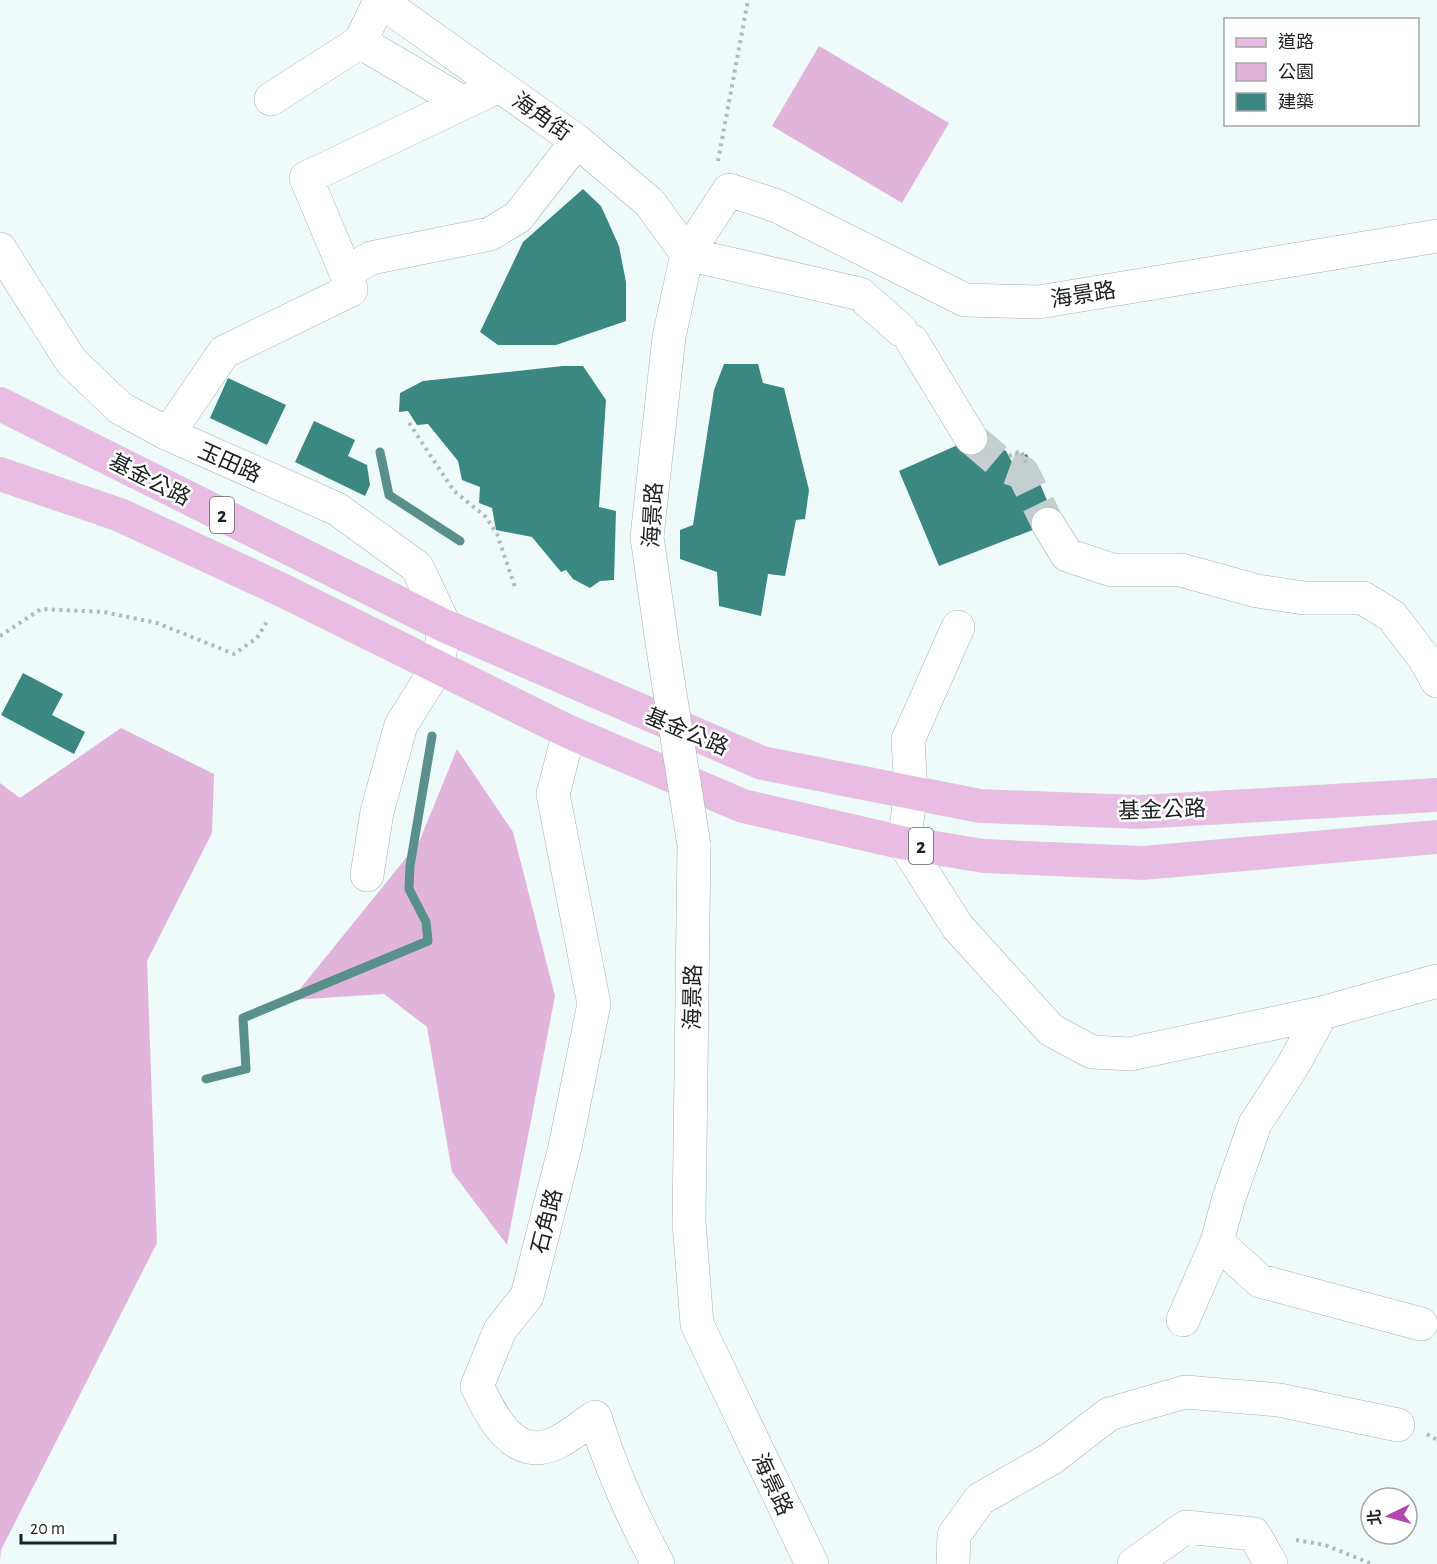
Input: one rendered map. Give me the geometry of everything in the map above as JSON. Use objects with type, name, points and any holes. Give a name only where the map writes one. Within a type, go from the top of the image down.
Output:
[{"type":"main road","name":"基金公路","points":[[0,404],[445,626],[762,763],[980,806],[1139,812],[1437,795]]},
{"type":"main road","name":"基金公路","points":[[0,474],[120,515],[284,591],[569,732],[743,806],[904,843],[984,856],[1143,863],[1437,837]]},
{"type":"street","points":[[271,99],[360,42],[379,1]]},
{"type":"street","name":"海角街","points":[[379,1],[577,141],[650,203],[687,254]]},
{"type":"street","points":[[360,42],[462,102]]},
{"type":"street","points":[[168,435],[224,352],[351,290],[306,178],[499,86]]},
{"type":"street","points":[[346,273],[370,258],[490,234],[518,217],[577,141]]},
{"type":"street","name":"海景路","points":[[812,1564],[698,1324],[689,1222],[694,845],[647,537],[669,337],[687,254],[729,189],[777,206],[965,300],[1039,302],[1437,236]]},
{"type":"street","name":"玉田路","points":[[0,249],[71,361],[120,408],[168,435],[337,509],[417,567],[445,626]]},
{"type":"street","points":[[687,254],[860,294],[906,335],[971,438]]},
{"type":"street","points":[[1048,524],[1067,555],[1112,570],[1180,570],[1257,591],[1304,598],[1363,598],[1392,616],[1424,658],[1437,681]]},
{"type":"street","points":[[367,875],[377,812],[401,725],[437,668],[445,626]]},
{"type":"street","points":[[958,627],[908,740],[911,791],[904,843],[957,926],[1051,1030],[1092,1052],[1130,1054],[1322,1013],[1437,981]]},
{"type":"street","name":"石角路","points":[[569,732],[553,794],[594,1004],[565,1147],[527,1296],[500,1330],[477,1386],[487,1407],[514,1443],[531,1449],[555,1444],[595,1417],[608,1461],[632,1515],[658,1564]]},
{"type":"street","points":[[1183,1320],[1217,1242],[1228,1200],[1255,1124],[1292,1067],[1322,1013]]},
{"type":"street","points":[[1217,1242],[1260,1281],[1421,1324]]},
{"type":"street","points":[[953,1564],[954,1535],[980,1499],[1052,1458],[1108,1414],[1185,1392],[1280,1400],[1398,1425]]},
{"type":"street","points":[[1134,1564],[1186,1527],[1254,1533],[1271,1564]]},
{"type":"path","points":[[729,189],[717,166],[748,0]]},
{"type":"path","points":[[409,423],[454,491],[486,517],[497,534],[516,590]]},
{"type":"path","points":[[1009,456],[1021,451],[1026,463]]},
{"type":"path","points":[[0,636],[41,609],[104,612],[157,623],[234,654],[258,638],[284,591]]},
{"type":"path","points":[[1254,1533],[1325,1545],[1372,1564]]},
{"type":"green space","points":[[819,46],[949,123],[902,203],[772,126]]},
{"type":"green space","points":[[121,728],[214,774],[212,833],[147,961],[157,1243],[1,1550],[0,1561],[0,783],[20,798]]},
{"type":"green space","points":[[457,749],[513,832],[555,996],[507,1245],[452,1172],[427,1027],[384,994],[291,1000],[419,842]]},
{"type":"building","points":[[583,189],[601,206],[619,246],[626,282],[626,321],[556,345],[498,345],[480,332],[523,242]]},
{"type":"building","points":[[724,364],[758,364],[763,383],[784,388],[809,490],[805,519],[796,520],[785,576],[768,574],[761,616],[719,606],[717,572],[680,559],[680,530],[693,525],[714,390]]},
{"type":"building","points":[[563,366],[583,366],[606,400],[599,507],[616,511],[614,580],[600,581],[590,588],[573,579],[566,570],[561,572],[532,537],[496,530],[492,508],[479,503],[480,487],[462,480],[458,461],[428,424],[417,425],[408,411],[399,412],[400,393],[423,381]]},
{"type":"building","points":[[228,378],[286,405],[267,445],[210,418]]},
{"type":"building","points":[[314,421],[355,440],[348,456],[367,465],[370,485],[365,496],[295,462]]},
{"type":"building","points":[[978,436],[1006,451],[1012,462],[1027,454],[1056,521],[939,566],[899,471]]},
{"type":"building","points":[[23,673],[63,694],[52,715],[85,732],[74,754],[1,715]]},
{"type":"waterway","points":[[380,452],[389,495],[460,541]]},
{"type":"waterway","points":[[206,1079],[246,1069],[243,1018],[428,941],[426,922],[409,889],[410,866],[432,736]]},
{"type":"tunnel","points":[[971,438],[1004,466],[1023,473],[1048,524]]}]
